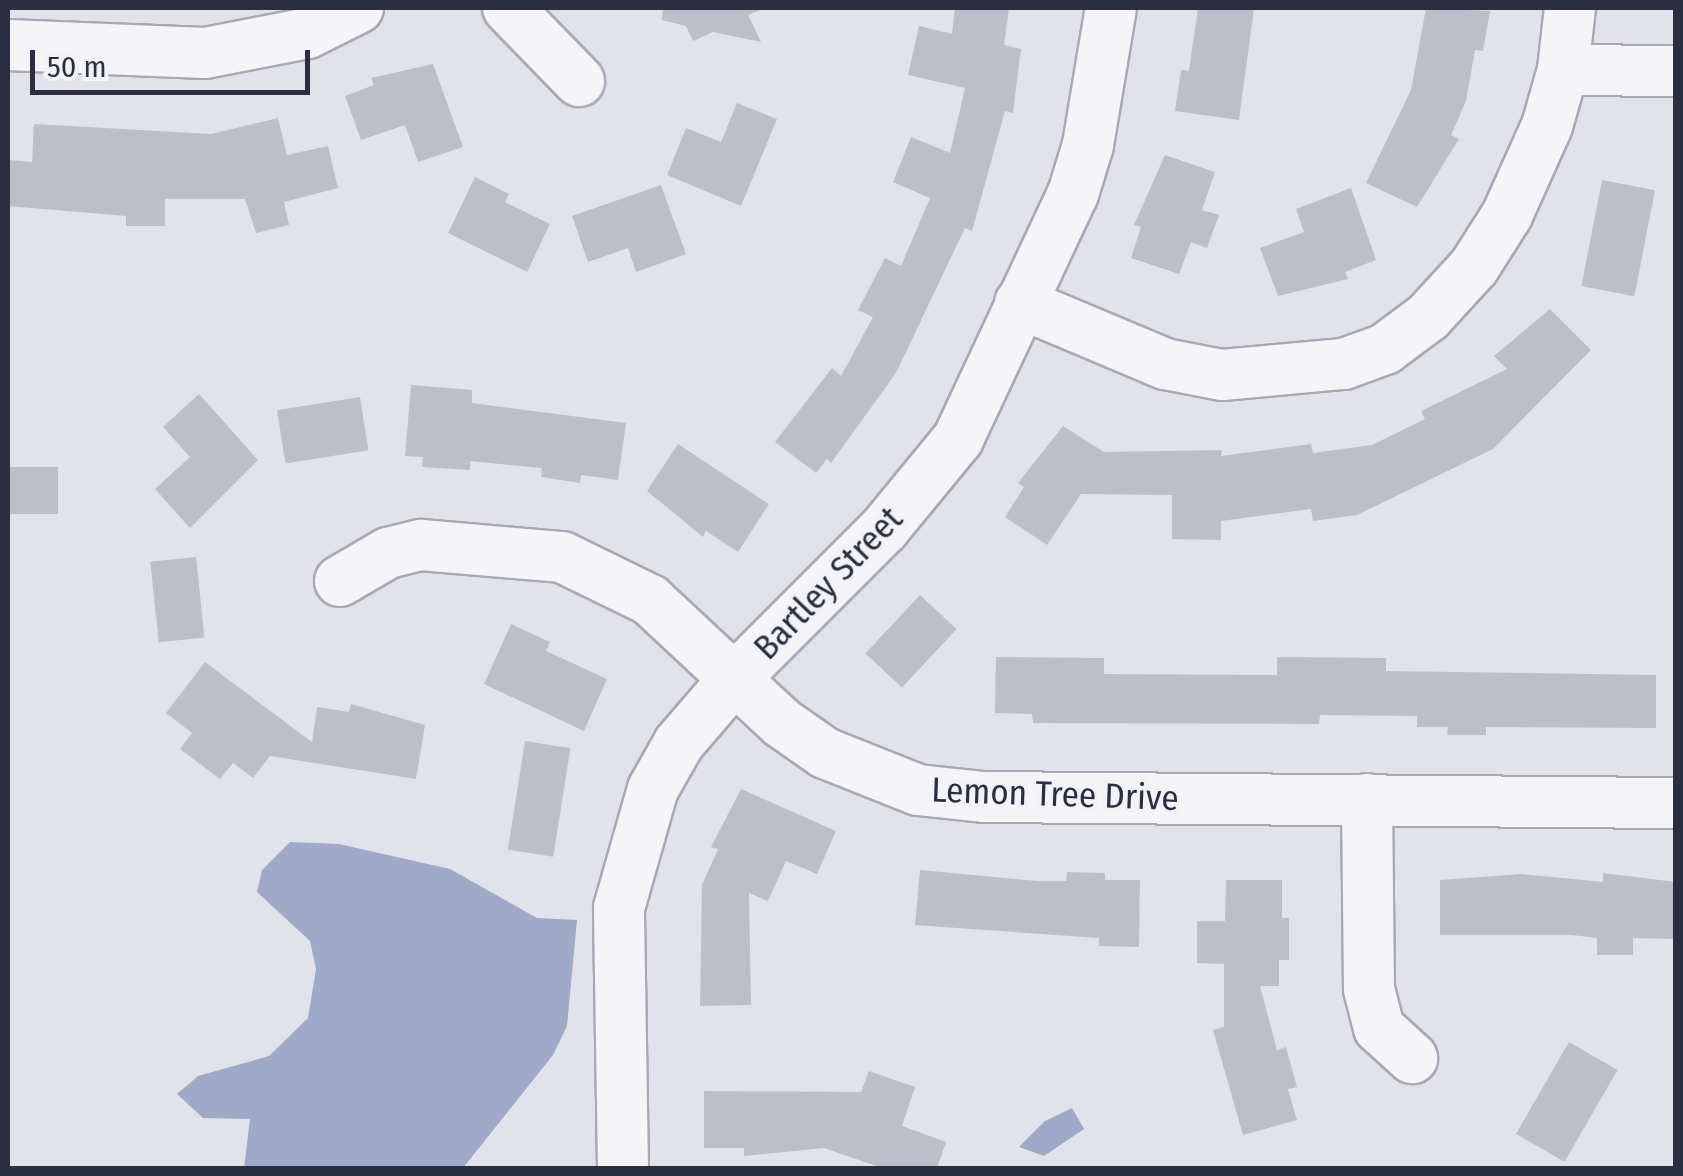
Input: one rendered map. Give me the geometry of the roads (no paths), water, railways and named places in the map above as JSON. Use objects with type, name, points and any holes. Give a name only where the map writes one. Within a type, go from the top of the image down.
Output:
[{"type":"street","points":[[8,45],[205,53],[308,32],[358,8]]},
{"type":"street","points":[[508,8],[579,81]]},
{"type":"street","name":"Bartley Street","points":[[623,1168],[619,908],[632,844],[678,743],[734,679],[936,469],[958,439],[1073,194],[1088,145],[1110,8]]},
{"type":"street","points":[[1020,303],[1165,364],[1222,375],[1344,364],[1386,350],[1428,317],[1482,254],[1547,126],[1563,70],[1570,8]]},
{"type":"street","points":[[1563,70],[1676,71]]},
{"type":"street","name":"Lemon Tree Drive","points":[[340,581],[388,553],[420,545],[562,557],[650,600],[734,679],[824,753],[918,790],[984,797],[1676,803]]},
{"type":"street","points":[[1367,799],[1369,989],[1379,1028],[1412,1058]]},
{"type":"water","points":[[290,842],[339,844],[450,869],[537,918],[577,920],[567,1026],[553,1055],[463,1168],[244,1168],[250,1119],[203,1118],[177,1094],[198,1076],[269,1056],[308,1018],[316,969],[310,941],[257,892],[262,870]]},
{"type":"water","points":[[1072,1108],[1084,1129],[1044,1156],[1019,1147],[1045,1121]]}]
